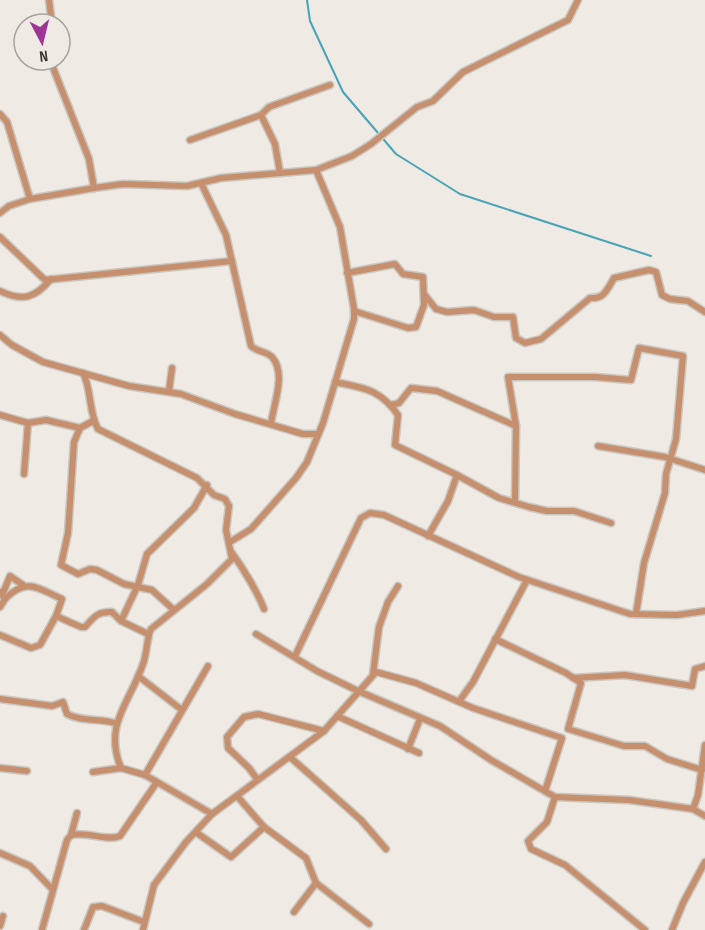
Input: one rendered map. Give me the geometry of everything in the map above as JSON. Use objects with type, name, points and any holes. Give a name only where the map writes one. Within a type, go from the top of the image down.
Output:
[{"type":"street","points":[[0,213],[9,206],[30,199],[123,184],[171,186],[316,170],[352,156],[371,144],[417,107],[433,101],[463,72],[568,20],[578,0]]},
{"type":"street","points":[[55,72],[89,159],[94,188]]},
{"type":"street","points":[[190,140],[261,114],[269,107],[330,85]]},
{"type":"street","points":[[0,114],[7,122],[30,199]]},
{"type":"street","points":[[261,114],[275,144],[280,173]]},
{"type":"street","points":[[230,542],[251,529],[296,478],[314,447],[335,382],[354,311],[340,227],[316,170]]},
{"type":"street","points":[[201,183],[226,235],[251,346],[268,354],[275,363],[277,393],[271,424]]},
{"type":"street","points":[[0,237],[42,278],[51,279],[232,261]]},
{"type":"street","points":[[347,273],[395,264],[403,274],[423,277],[424,305],[416,327],[354,311]]},
{"type":"street","points":[[424,294],[436,309],[447,312],[474,310],[494,317],[513,317],[516,338],[525,343],[541,339],[590,298],[599,299],[614,278],[648,270],[656,272],[662,295],[670,299],[688,301],[705,312]]},
{"type":"street","points":[[0,291],[15,298],[28,298],[37,294],[51,279]]},
{"type":"street","points":[[0,335],[12,345],[43,362],[129,386],[169,391],[303,434],[318,434]]},
{"type":"street","points":[[515,501],[516,426],[508,377],[595,376],[631,380],[639,348],[683,356],[681,409],[665,493],[643,570],[640,606],[636,614]]},
{"type":"street","points":[[169,391],[172,368]]},
{"type":"street","points":[[83,373],[88,382],[93,421],[98,429],[106,435],[156,456],[207,485],[214,495],[225,499],[229,506],[226,531],[232,559],[148,634]]},
{"type":"street","points":[[335,382],[373,390],[391,405],[398,415],[395,445],[499,498],[547,511],[574,511],[611,523]]},
{"type":"street","points":[[391,405],[399,403],[411,388],[437,391],[516,426]]},
{"type":"street","points":[[261,421],[272,413]]},
{"type":"street","points":[[0,415],[28,423],[46,420],[80,428]]},
{"type":"street","points":[[93,421],[80,428],[74,442],[68,533],[61,565],[78,574],[90,569],[124,584],[138,585],[152,590],[174,610]]},
{"type":"street","points":[[24,474],[28,423]]},
{"type":"street","points":[[598,446],[671,459],[705,470]]},
{"type":"street","points":[[428,536],[448,501],[457,475]]},
{"type":"street","points":[[121,621],[138,585],[147,554],[194,508],[207,485]]},
{"type":"street","points":[[295,656],[364,515],[370,513],[384,515],[527,580],[636,614],[705,611]]},
{"type":"street","points":[[232,553],[253,591],[260,597],[264,609]]},
{"type":"street","points":[[0,607],[10,576],[23,585]]},
{"type":"street","points":[[460,700],[473,682],[527,580]]},
{"type":"street","points":[[0,635],[31,648],[40,645],[56,616],[62,599],[32,585],[23,585],[3,594]]},
{"type":"street","points":[[143,930],[159,876],[186,842],[197,833],[212,814],[256,779],[324,732],[374,670],[379,627],[388,602],[398,586]]},
{"type":"street","points":[[640,606],[645,615]]},
{"type":"street","points":[[56,616],[85,627],[95,615],[104,611],[112,612],[121,621],[148,634]]},
{"type":"street","points":[[120,768],[116,756],[115,723],[149,648],[148,634]]},
{"type":"street","points":[[256,634],[317,671],[448,730],[491,760],[555,797],[611,798],[693,809],[705,816]]},
{"type":"street","points":[[495,639],[566,673],[581,683],[568,729],[624,746],[645,746],[667,759],[702,770]]},
{"type":"street","points":[[145,775],[208,666]]},
{"type":"street","points":[[572,678],[625,675],[692,686],[695,669],[705,666]]},
{"type":"street","points":[[374,670],[460,700],[473,708],[562,738],[545,791]]},
{"type":"street","points":[[138,676],[182,710]]},
{"type":"street","points":[[0,699],[52,706],[63,702],[67,714],[72,717],[100,718],[115,723]]},
{"type":"street","points":[[256,779],[249,768],[228,748],[227,737],[244,717],[258,714],[324,732]]},
{"type":"street","points":[[337,716],[419,753]]},
{"type":"street","points":[[408,749],[420,719]]},
{"type":"street","points":[[693,809],[705,745]]},
{"type":"street","points":[[290,757],[361,820],[386,849]]},
{"type":"street","points":[[0,768],[27,771]]},
{"type":"street","points":[[93,772],[120,768],[145,775],[212,814]]},
{"type":"street","points":[[71,835],[84,832],[111,838],[120,836],[157,782]]},
{"type":"street","points":[[237,796],[264,827],[306,858],[316,883],[369,924]]},
{"type":"street","points":[[555,797],[547,822],[528,841],[531,849],[565,865],[645,930]]},
{"type":"street","points":[[42,930],[67,840],[71,835],[77,813]]},
{"type":"street","points":[[197,833],[231,857],[264,827]]},
{"type":"street","points":[[0,853],[30,866],[53,890]]},
{"type":"street","points":[[672,930],[705,862]]},
{"type":"street","points":[[294,912],[316,883]]},
{"type":"street","points":[[84,930],[93,907],[102,906],[144,922]]},
{"type":"street","points":[[0,927],[3,916]]},
{"type":"waterway","points":[[307,0],[310,21],[343,92],[396,154],[460,194],[651,256]]}]
